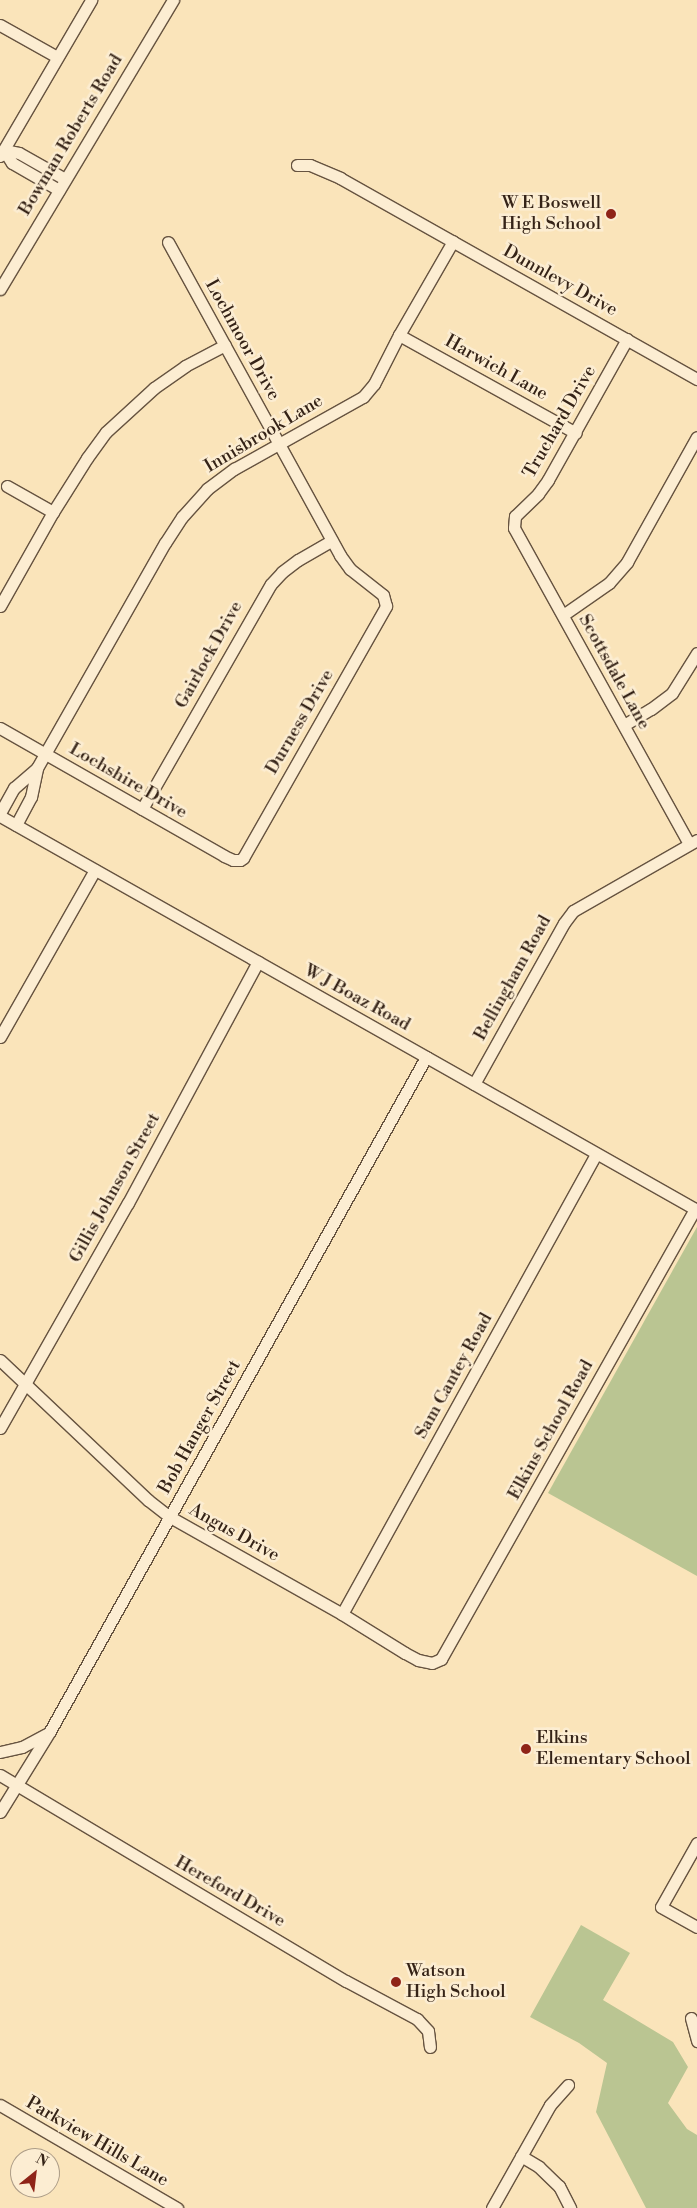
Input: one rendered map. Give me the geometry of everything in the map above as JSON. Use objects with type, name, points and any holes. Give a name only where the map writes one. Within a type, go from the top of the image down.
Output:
[{"type":"street","points":[[1,151],[91,0]]},
{"type":"street","name":"Bowman Roberts Road","points":[[0,289],[173,0]]},
{"type":"street","points":[[0,25],[57,57]]},
{"type":"street","points":[[1,151],[19,153],[65,179]]},
{"type":"street","points":[[1,151],[12,163],[59,190]]},
{"type":"street","name":"Dunnlevy Drive","points":[[297,165],[310,165],[322,169],[697,380]]},
{"type":"street","name":"Lochmoor Drive","points":[[168,242],[332,540],[350,569],[378,590],[386,600]]},
{"type":"street","name":"Innisbrook Lane","points":[[16,825],[31,797],[37,768],[165,543],[182,517],[207,489],[234,468],[363,397],[374,384],[400,334],[453,242]]},
{"type":"street","name":"Harwich Lane","points":[[400,334],[576,433]]},
{"type":"street","name":"Truchard Drive","points":[[515,516],[538,494],[576,433],[627,339]]},
{"type":"street","points":[[0,606],[54,512],[87,458],[106,432],[154,388],[186,366],[225,345]]},
{"type":"street","points":[[563,615],[609,583],[627,562],[697,437]]},
{"type":"street","points":[[7,486],[54,512]]},
{"type":"street","name":"Scottsdale Lane","points":[[515,516],[514,528],[624,725],[693,842]]},
{"type":"street","name":"Gairlock Drive","points":[[142,809],[271,584],[282,572],[298,560],[332,540]]},
{"type":"street","name":"Durness Drive","points":[[240,860],[243,858],[382,614],[386,600]]},
{"type":"street","points":[[624,725],[651,709],[672,693],[697,653]]},
{"type":"street","name":"Lochshire Drive","points":[[0,728],[224,856],[233,860],[240,860]]},
{"type":"street","name":"Innisbrook Lane","points":[[0,814],[14,788],[37,768]]},
{"type":"street","name":"W J Boaz Road","points":[[0,814],[95,870],[696,1209]]},
{"type":"street","name":"Bellingham Road","points":[[474,1084],[564,923],[573,911],[693,842]]},
{"type":"street","points":[[0,1037],[95,870]]},
{"type":"street","name":"Gillis Johnson Street","points":[[0,1428],[128,1203],[258,962]]},
{"type":"street","name":"Bob Hanger Street","points":[[0,1812],[50,1732],[426,1057]]},
{"type":"street","name":"Sam Cantey Road","points":[[342,1614],[596,1154]]},
{"type":"street","name":"Elkins School Road","points":[[432,1662],[441,1659],[696,1209]]},
{"type":"street","name":"Angus Drive","points":[[0,1360],[148,1500],[170,1517],[342,1614],[418,1660],[432,1662]]},
{"type":"street","points":[[0,1752],[22,1748],[50,1732]]},
{"type":"street","name":"Hereford Drive","points":[[0,1775],[16,1787],[346,1981],[417,2019],[428,2031],[430,2047]]},
{"type":"street","points":[[697,1844],[661,1907],[697,1927]]},
{"type":"street","points":[[691,2018],[697,2041]]},
{"type":"street","points":[[492,2208],[550,2104],[568,2084]]},
{"type":"street","name":"Parkview Hills Lane","points":[[0,2105],[177,2208]]},
{"type":"street","points":[[521,2156],[539,2167],[559,2186],[570,2208]]},
{"type":"green space","points":[[697,1227],[697,1576],[548,1493]]},
{"type":"green space","points":[[581,1925],[630,1953],[603,2000],[673,2042],[688,2067],[668,2103],[687,2129],[697,2135],[697,2208],[646,2208],[596,2112],[607,2063],[579,2043],[530,2017]]},
{"type":"place","name":"W E Boswell High School","points":[[611,214]]},
{"type":"place","name":"Elkins Elementary School","points":[[526,1749]]},
{"type":"place","name":"Watson High School","points":[[396,1982]]}]
